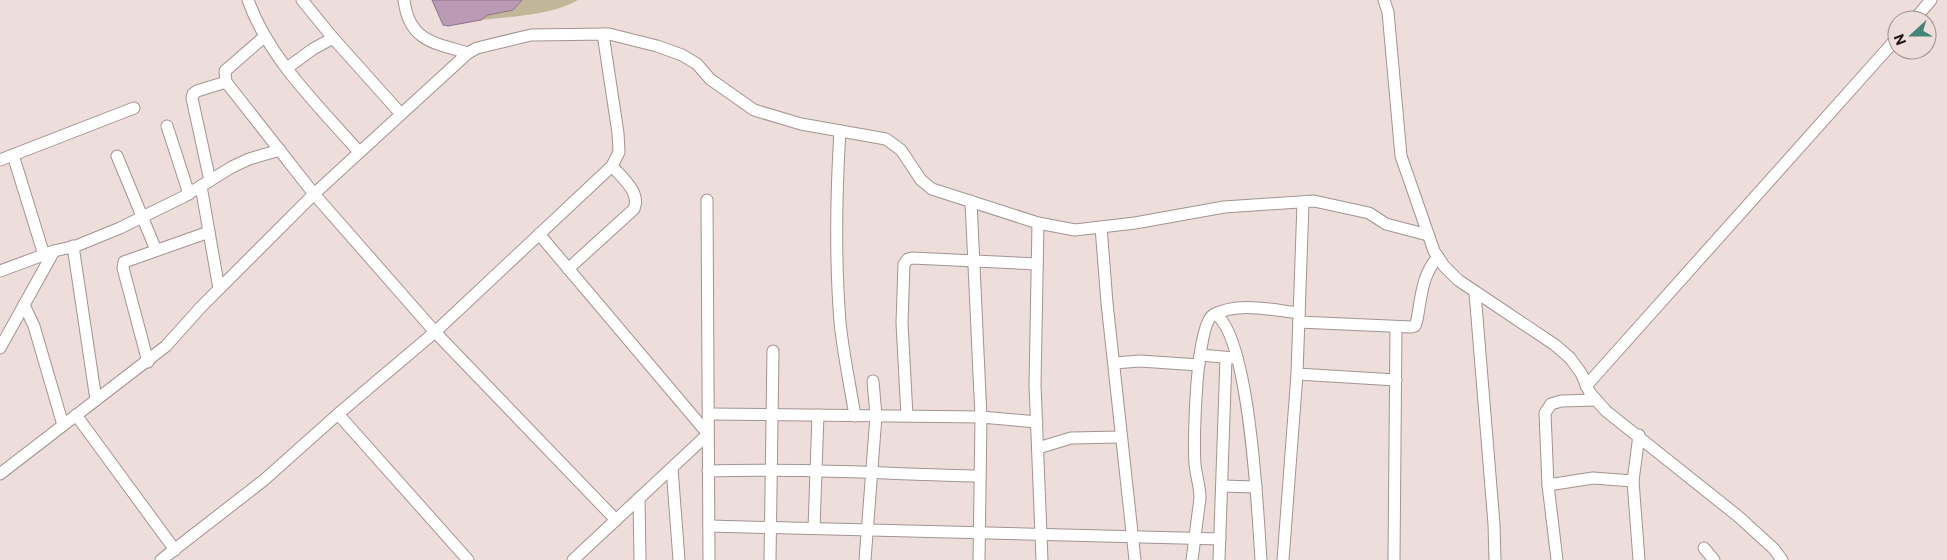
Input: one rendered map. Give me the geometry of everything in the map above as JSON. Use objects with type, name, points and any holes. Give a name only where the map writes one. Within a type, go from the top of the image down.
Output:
[{"type":"street","points":[[248,0],[264,38],[287,68],[359,152]]},
{"type":"street","points":[[302,0],[333,38],[401,114]]},
{"type":"street","points":[[404,0],[405,14],[417,33],[428,41],[468,53]]},
{"type":"street","points":[[1384,0],[1388,12],[1401,156],[1428,235],[1438,257],[1458,280],[1555,345],[1570,358],[1581,373],[1590,393],[1606,411],[1639,435],[1739,517],[1774,549],[1782,560]]},
{"type":"street","points":[[1922,10],[1931,0]]},
{"type":"street","points":[[162,560],[264,480],[435,332],[612,166],[619,152],[618,133],[603,34]]},
{"type":"street","points":[[0,474],[148,362],[166,346],[219,289],[314,194],[468,53],[477,48],[531,35],[603,34],[657,46],[682,54],[696,64],[710,80],[754,110],[801,124],[886,139],[901,150],[922,180],[932,188],[1038,223],[1075,230],[1135,223],[1224,207],[1314,201],[1360,210],[1369,213],[1386,224],[1428,235]]},
{"type":"street","points":[[264,38],[226,71],[226,82],[314,194],[435,332],[616,520]]},
{"type":"street","points":[[287,68],[313,49],[333,38]]},
{"type":"street","points":[[1586,386],[1887,49]]},
{"type":"street","points":[[219,289],[209,232],[206,183],[192,98],[193,94],[197,91],[226,82]]},
{"type":"street","points":[[0,160],[134,108]]},
{"type":"street","points":[[167,126],[189,194]]},
{"type":"street","points":[[840,131],[836,214],[840,323],[855,416]]},
{"type":"street","points":[[0,271],[120,228],[189,194],[232,167],[249,159],[280,150]]},
{"type":"street","points":[[0,348],[24,305],[49,253],[13,155]]},
{"type":"street","points":[[117,156],[144,217],[156,250]]},
{"type":"street","points":[[568,269],[634,209],[636,198],[634,192],[612,166]]},
{"type":"street","points":[[707,200],[709,560]]},
{"type":"street","points":[[970,202],[981,417],[979,560]]},
{"type":"street","points":[[1283,560],[1297,374],[1303,202]]},
{"type":"street","points":[[1038,223],[1035,385],[1042,560]]},
{"type":"street","points":[[1101,227],[1135,560]]},
{"type":"street","points":[[148,362],[123,268],[124,262],[209,232]]},
{"type":"street","points":[[539,234],[708,434]]},
{"type":"street","points":[[73,246],[96,400]]},
{"type":"street","points":[[1192,560],[1200,498],[1195,465],[1195,402],[1199,360],[1207,321],[1211,316],[1231,308],[1250,308],[1299,317],[1396,327],[1415,326],[1424,280],[1432,263],[1438,257]]},
{"type":"street","points":[[907,416],[902,323],[904,264],[908,259],[1037,264]]},
{"type":"street","points":[[1475,293],[1494,524],[1495,560]]},
{"type":"street","points":[[24,305],[34,326],[63,425]]},
{"type":"street","points":[[1216,314],[1222,318],[1226,325],[1232,358],[1249,424],[1261,560]]},
{"type":"street","points":[[1394,560],[1396,327]]},
{"type":"street","points":[[770,560],[771,415],[774,351]]},
{"type":"street","points":[[1114,363],[1232,358]]},
{"type":"street","points":[[1219,560],[1222,486],[1232,358]]},
{"type":"street","points":[[1297,374],[1396,380]]},
{"type":"street","points":[[865,560],[876,416],[873,381]]},
{"type":"street","points":[[1557,560],[1548,485],[1545,412],[1551,404],[1561,400],[1596,400]]},
{"type":"street","points":[[338,414],[468,560]]},
{"type":"street","points":[[709,414],[981,417],[1037,422]]},
{"type":"street","points":[[76,415],[175,550]]},
{"type":"street","points":[[814,528],[818,415]]},
{"type":"street","points":[[573,560],[708,434]]},
{"type":"street","points":[[1639,435],[1633,481],[1639,560]]},
{"type":"street","points":[[1038,448],[1071,438],[1121,437]]},
{"type":"street","points":[[672,468],[680,560]]},
{"type":"street","points":[[708,471],[771,469],[872,474],[980,476]]},
{"type":"street","points":[[1548,485],[1593,478],[1633,481]]},
{"type":"street","points":[[1222,486],[1256,487]]},
{"type":"street","points":[[639,498],[640,560]]},
{"type":"street","points":[[709,526],[867,529],[1041,536],[1220,539]]},
{"type":"street","points":[[1704,548],[1714,560]]},
{"type":"shaded area","points":[[432,0],[522,0],[513,10],[488,15],[481,20],[448,26],[443,25]]},
{"type":"shaded area","points":[[522,0],[578,0],[543,12],[481,20],[488,15],[513,10]]}]
